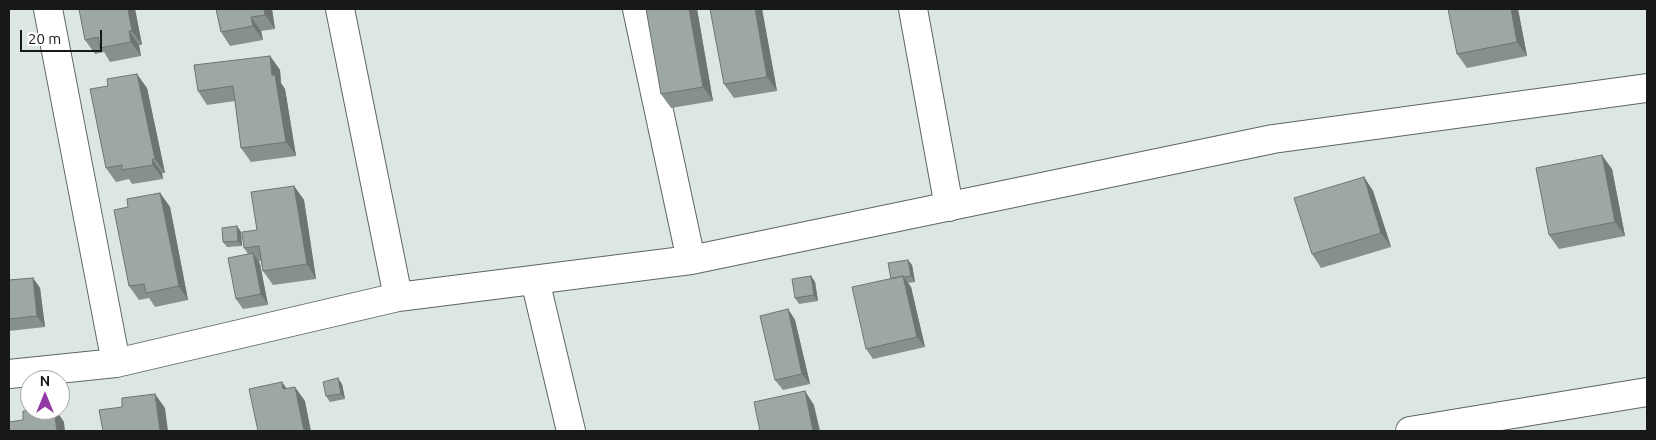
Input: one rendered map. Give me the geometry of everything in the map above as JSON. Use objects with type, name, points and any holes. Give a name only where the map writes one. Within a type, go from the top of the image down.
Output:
[{"type":"street","points":[[48,9],[116,363]]},
{"type":"street","points":[[340,9],[398,297]]},
{"type":"street","points":[[637,9],[691,260]]},
{"type":"street","points":[[913,9],[949,206]]},
{"type":"street","points":[[9,374],[116,363],[398,297],[691,260],[1273,140],[1647,88]]},
{"type":"street","points":[[535,280],[571,431]]},
{"type":"street","points":[[1410,431],[1647,392]]},
{"type":"building","points":[[79,9],[128,9],[132,31],[129,31],[131,42],[100,48],[98,37],[85,40]]},
{"type":"building","points":[[216,9],[264,9],[265,15],[251,17],[253,26],[221,32]]},
{"type":"building","points":[[646,9],[689,9],[703,87],[661,94]]},
{"type":"building","points":[[710,9],[755,9],[767,77],[724,84]]},
{"type":"building","points":[[1448,9],[1511,9],[1517,42],[1457,54]]},
{"type":"building","points":[[270,56],[272,75],[275,75],[286,142],[241,148],[233,86],[198,91],[194,65]]},
{"type":"building","points":[[137,74],[155,159],[152,159],[153,165],[122,170],[122,165],[106,168],[90,89],[108,86],[107,79]]},
{"type":"building","points":[[1602,155],[1615,222],[1549,235],[1536,168]]},
{"type":"building","points":[[1364,177],[1381,233],[1312,254],[1294,198]]},
{"type":"building","points":[[294,186],[307,264],[263,271],[259,246],[244,248],[242,232],[257,230],[251,192]]},
{"type":"building","points":[[160,193],[179,286],[146,293],[144,284],[129,286],[114,210],[128,207],[127,199]]},
{"type":"building","points":[[237,226],[238,241],[223,242],[222,228]]},
{"type":"building","points":[[253,253],[261,294],[236,299],[228,258]]},
{"type":"building","points":[[908,260],[911,276],[891,279],[888,263]]},
{"type":"building","points":[[811,276],[814,295],[795,298],[792,279]]},
{"type":"building","points":[[903,276],[917,337],[866,349],[852,287]]},
{"type":"building","points":[[33,278],[37,316],[9,319],[9,280]]},
{"type":"building","points":[[788,309],[802,374],[775,380],[760,316]]},
{"type":"building","points":[[338,378],[341,394],[326,396],[323,382]]},
{"type":"building","points":[[282,382],[283,389],[295,387],[304,431],[258,431],[249,389]]},
{"type":"building","points":[[805,391],[813,431],[760,431],[754,402]]},
{"type":"building","points":[[155,394],[160,431],[103,431],[99,410],[122,407],[122,398]]},
{"type":"building","points":[[55,420],[57,431],[9,431],[9,422]]}]
